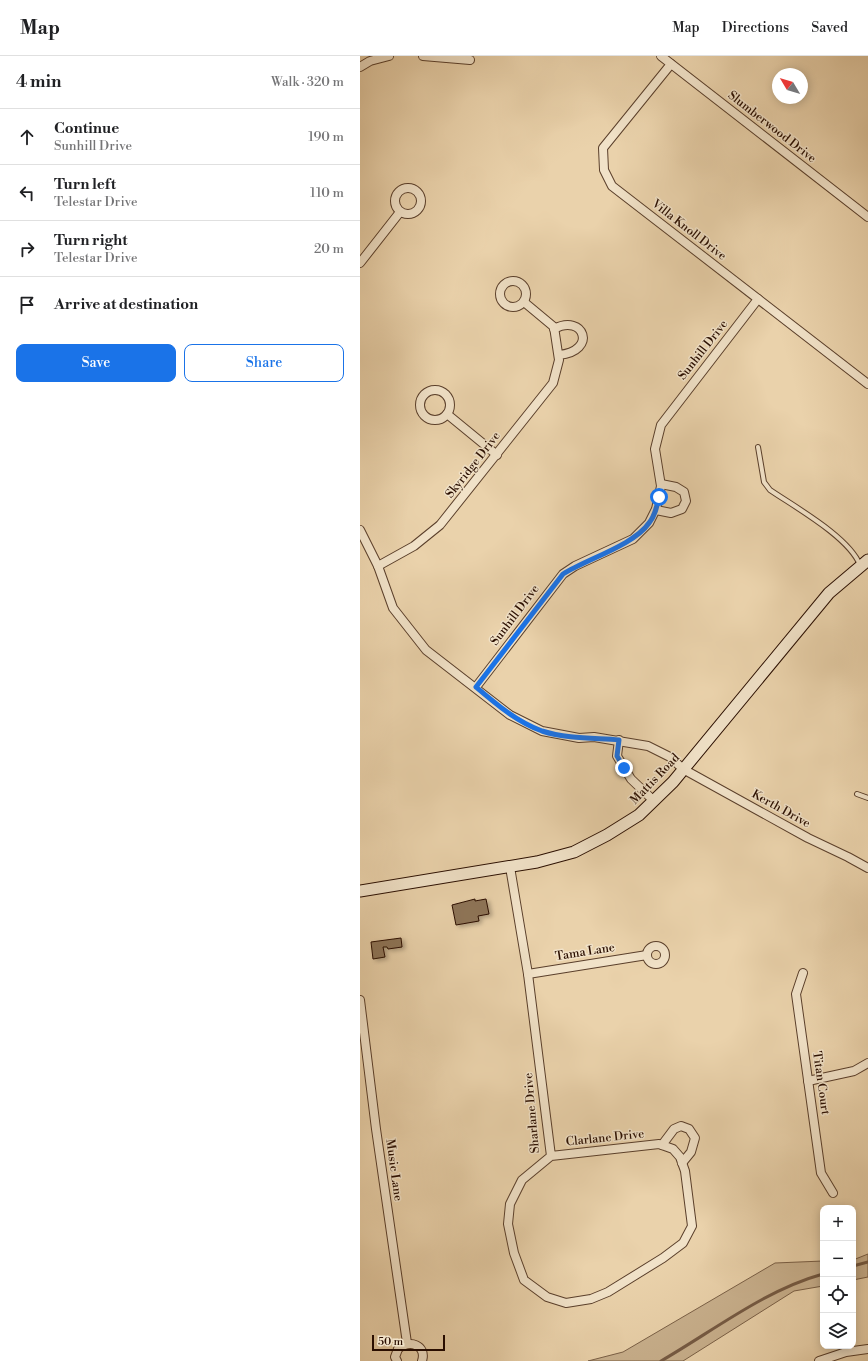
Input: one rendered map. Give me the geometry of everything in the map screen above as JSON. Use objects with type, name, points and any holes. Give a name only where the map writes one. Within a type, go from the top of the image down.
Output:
[{"type":"main road","name":"Mattis Road","points":[[360,891],[510,867],[556,857],[593,843],[639,815],[683,770],[829,593],[865,565]]},
{"type":"street","points":[[360,67],[370,61],[389,56]]},
{"type":"street","points":[[423,56],[470,60]]},
{"type":"street","name":"Slumberwood Drive","points":[[661,56],[868,216]]},
{"type":"street","name":"Villa Knoll Drive","points":[[671,64],[603,148],[604,170],[612,186],[868,384]]},
{"type":"street","points":[[360,263],[400,212]]},
{"type":"street","name":"Sunhill Drive","points":[[476,687],[563,574],[575,566],[633,539],[649,523],[656,510],[661,484],[655,450],[661,425],[758,299]]},
{"type":"street","points":[[524,302],[554,327],[554,330],[567,325],[574,325],[583,333],[584,339],[580,347],[570,354],[559,355]]},
{"type":"street","name":"Skyridge Drive","points":[[378,566],[414,546],[440,525],[553,383],[559,355],[554,330]]},
{"type":"street","points":[[447,414],[497,454]]},
{"type":"street","points":[[656,510],[671,513],[682,509],[686,501],[684,492],[676,487],[661,484]]},
{"type":"street","name":"Kerth Drive","points":[[360,530],[378,566],[393,608],[426,650],[476,687],[510,715],[542,731],[579,738],[619,740],[648,746],[670,757],[683,770],[808,838],[868,868]]},
{"type":"street","points":[[619,740],[617,756],[631,779],[654,801]]},
{"type":"street","name":"Sharlane Drive","points":[[510,867],[528,974],[550,1156],[522,1180],[510,1204],[508,1224],[514,1253],[524,1280],[547,1297],[566,1303],[591,1299],[608,1292],[663,1258],[683,1243]]},
{"type":"street","name":"Tama Lane","points":[[528,974],[647,955]]},
{"type":"street","name":"Titan Court","points":[[803,974],[796,994],[820,1172],[833,1193]]},
{"type":"street","name":"Music Lane","points":[[360,1000],[376,1128],[408,1343]]},
{"type":"street","points":[[808,1081],[854,1071],[868,1063]]},
{"type":"street","name":"Clarlane Drive","points":[[662,1145],[674,1129],[681,1126],[689,1129],[695,1138],[691,1152],[682,1163]]},
{"type":"street","name":"Clarlane Drive","points":[[550,1156],[659,1144],[673,1149],[680,1157],[685,1171],[692,1226],[683,1243]]},
{"type":"street","points":[[397,1361],[395,1357],[398,1349],[408,1343],[414,1344],[420,1348],[423,1357],[422,1361]]},
{"type":"street","points":[[819,1361],[846,1352],[868,1349]]},
{"type":"lane","points":[[758,447],[764,482],[770,490],[838,538],[865,565]]},
{"type":"lane","points":[[857,794],[868,798]]},
{"type":"shaded area","points":[[868,1254],[868,1277],[856,1279],[856,1259]]},
{"type":"shaded area","points":[[820,1261],[820,1287],[794,1291],[683,1361],[588,1361],[623,1352],[775,1263]]},
{"type":"building","points":[[475,899],[475,901],[486,899],[489,914],[478,916],[479,921],[456,925],[452,905]]},
{"type":"building","points":[[401,938],[402,947],[388,949],[387,947],[383,947],[385,957],[373,959],[371,942]]},
{"type":"waterway","points":[[856,1265],[868,1262]]},
{"type":"waterway","points":[[661,1361],[760,1301],[781,1290],[820,1275]]},
{"type":"route","points":[[624,768],[617,756],[619,740],[579,738],[542,731],[510,715],[476,687],[546,594],[563,574],[575,566],[633,539],[649,523],[656,509],[659,497]]}]
